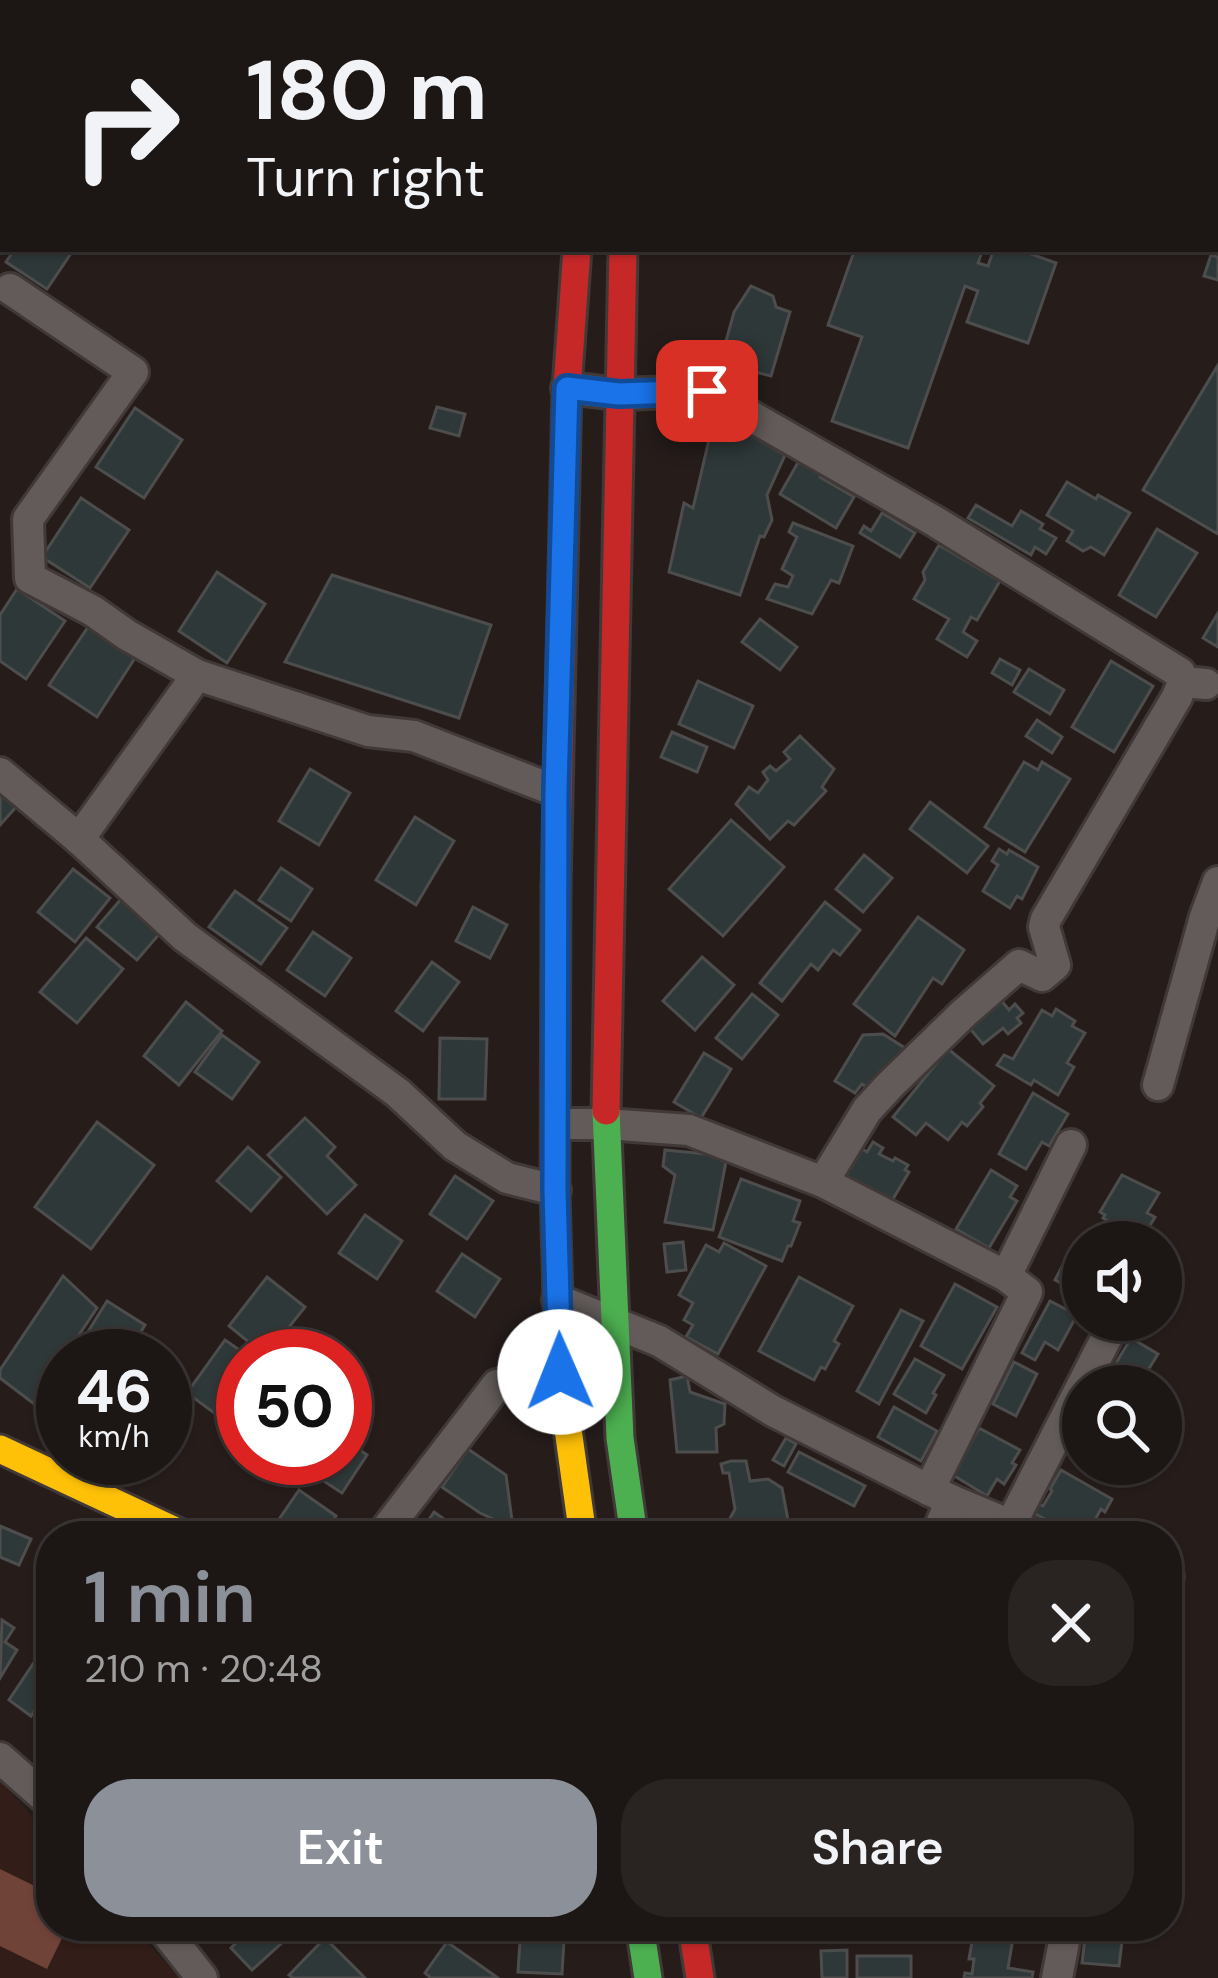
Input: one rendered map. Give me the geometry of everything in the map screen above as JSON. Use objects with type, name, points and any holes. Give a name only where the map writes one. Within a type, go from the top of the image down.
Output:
[{"type":"main road","points":[[577,252],[567,388],[556,790],[555,1190],[560,1372],[581,1521]]},
{"type":"main road","points":[[623,252],[606,1124],[620,1438],[632,1521]]},
{"type":"main road","points":[[0,1449],[154,1521]]},
{"type":"main road","points":[[642,1941],[648,1978]]},
{"type":"main road","points":[[694,1941],[700,1978]]},
{"type":"street","points":[[10,289],[133,372],[28,519],[30,578],[196,675],[368,731],[414,736],[556,790]]},
{"type":"street","points":[[567,388],[619,394],[707,391],[936,522],[1194,683],[1177,698],[1046,919],[1054,965],[1042,976],[1019,965],[964,1013],[867,1110],[823,1182]]},
{"type":"street","points":[[80,839],[196,675]]},
{"type":"street","points":[[0,773],[80,839],[184,937],[398,1093],[454,1146],[507,1178],[555,1190]]},
{"type":"street","points":[[1158,1085],[1218,882]]},
{"type":"street","points":[[557,1124],[689,1130],[823,1182],[1006,1276],[1027,1292],[940,1495],[937,1521]]},
{"type":"street","points":[[1006,1276],[1071,1145]]},
{"type":"street","points":[[559,1300],[659,1341],[773,1411],[1002,1521]]},
{"type":"street","points":[[1028,1521],[1106,1341]]},
{"type":"street","points":[[393,1521],[497,1385],[560,1372]]},
{"type":"street","points":[[0,1758],[36,1790]]},
{"type":"street","points":[[173,1941],[202,1978]]},
{"type":"street","points":[[1057,1978],[1064,1941]]},
{"type":"shaded area","points":[[0,1781],[36,1821],[36,1941],[146,1941],[179,1978],[0,1978]]},
{"type":"shaded area","points":[[0,1869],[36,1887],[36,1941],[61,1941],[47,1969],[0,1946]]},
{"type":"building","points":[[13,252],[72,252],[47,289],[6,262]]},
{"type":"building","points":[[854,252],[982,252],[978,263],[988,266],[993,252],[1025,252],[1056,263],[1028,343],[967,322],[978,291],[965,286],[908,448],[832,421],[862,337],[828,325]]},
{"type":"building","points":[[1211,255],[1218,257],[1218,280],[1204,276]]},
{"type":"building","points":[[751,286],[773,296],[776,307],[790,312],[771,376],[720,363],[734,312]]},
{"type":"building","points":[[1218,365],[1218,534],[1143,490]]},
{"type":"building","points":[[437,407],[465,414],[459,436],[430,428]]},
{"type":"building","points":[[135,408],[182,440],[144,498],[96,467]]},
{"type":"building","points":[[715,414],[785,455],[767,495],[772,520],[764,537],[760,536],[740,595],[669,572],[684,503],[693,508]]},
{"type":"building","points":[[800,459],[854,497],[836,528],[780,494]]},
{"type":"building","points":[[1067,482],[1130,513],[1104,555],[1091,547],[1083,551],[1067,541],[1073,531],[1047,515]]},
{"type":"building","points":[[81,498],[129,530],[90,588],[42,557]]},
{"type":"building","points":[[976,505],[1012,526],[1021,511],[1056,538],[1046,554],[1035,547],[1031,555],[968,518]]},
{"type":"building","points":[[882,513],[915,533],[900,557],[860,533],[864,526],[871,531]]},
{"type":"building","points":[[793,523],[853,546],[839,583],[831,580],[812,614],[767,599],[775,584],[788,587],[793,576],[782,569],[797,537],[789,532]]},
{"type":"building","points":[[1157,529],[1197,553],[1156,617],[1119,595]]},
{"type":"building","points":[[939,545],[1000,581],[977,620],[971,617],[963,632],[977,641],[967,657],[937,639],[949,619],[914,599]]},
{"type":"building","points":[[217,572],[265,604],[227,663],[179,631]]},
{"type":"building","points":[[332,575],[491,625],[459,718],[285,662]]},
{"type":"building","points":[[17,589],[65,621],[26,679],[0,661],[0,615]]},
{"type":"building","points":[[1218,613],[1218,647],[1203,638]]},
{"type":"building","points":[[760,619],[797,647],[780,670],[742,642]]},
{"type":"building","points":[[88,627],[135,658],[97,717],[49,685]]},
{"type":"building","points":[[1000,659],[1020,670],[1012,685],[992,673]]},
{"type":"building","points":[[1111,661],[1153,686],[1114,752],[1072,727]]},
{"type":"building","points":[[1029,669],[1064,690],[1050,714],[1014,692]]},
{"type":"building","points":[[698,681],[753,706],[734,748],[679,724]]},
{"type":"building","points":[[1037,720],[1062,737],[1052,753],[1026,736]]},
{"type":"building","points":[[672,732],[707,747],[697,772],[661,757]]},
{"type":"building","points":[[800,736],[834,769],[822,787],[826,791],[794,825],[788,821],[770,839],[736,804],[749,787],[758,793],[768,780],[763,772],[770,766],[776,771],[790,759],[784,752]]},
{"type":"building","points":[[1024,762],[1038,770],[1042,762],[1070,779],[1025,852],[985,827]]},
{"type":"building","points":[[310,769],[350,793],[319,845],[279,821]]},
{"type":"building","points":[[0,791],[17,806],[0,825]]},
{"type":"building","points":[[930,802],[988,846],[967,873],[910,829]]},
{"type":"building","points":[[415,817],[454,841],[416,905],[376,880]]},
{"type":"building","points":[[731,820],[784,867],[723,936],[669,889]]},
{"type":"building","points":[[999,849],[1038,867],[1022,899],[1017,896],[1010,908],[983,891],[998,865],[992,861]]},
{"type":"building","points":[[864,855],[892,878],[863,912],[836,889]]},
{"type":"building","points":[[281,868],[312,889],[291,921],[259,900]]},
{"type":"building","points":[[73,869],[110,898],[75,942],[38,912]]},
{"type":"building","points":[[235,891],[287,928],[261,964],[209,927]]},
{"type":"building","points":[[121,899],[161,932],[137,960],[97,927]]},
{"type":"building","points":[[825,902],[860,930],[840,955],[833,950],[818,970],[811,964],[782,1001],[760,983]]},
{"type":"building","points":[[473,907],[507,925],[490,958],[456,941]]},
{"type":"building","points":[[918,917],[964,950],[942,984],[933,978],[895,1036],[854,1004]]},
{"type":"building","points":[[313,932],[351,958],[325,996],[287,970]]},
{"type":"building","points":[[86,938],[123,969],[77,1023],[40,992]]},
{"type":"building","points":[[702,957],[734,985],[695,1030],[663,1001]]},
{"type":"building","points":[[432,962],[459,982],[423,1031],[396,1011]]},
{"type":"building","points":[[752,994],[778,1015],[742,1059],[716,1038]]},
{"type":"building","points":[[996,994],[1009,1010],[1015,1004],[1023,1013],[1017,1018],[1021,1023],[1008,1034],[1003,1028],[983,1044],[967,1025]]},
{"type":"building","points":[[186,1002],[222,1031],[179,1085],[144,1056]]},
{"type":"building","points":[[1056,1009],[1085,1033],[1067,1063],[1074,1067],[1058,1095],[997,1065],[1004,1055],[1013,1059],[1042,1010],[1052,1016]]},
{"type":"building","points":[[883,1034],[905,1048],[893,1064],[868,1088],[862,1084],[855,1093],[835,1081],[863,1035]]},
{"type":"building","points":[[222,1035],[259,1062],[232,1099],[195,1072]]},
{"type":"building","points":[[440,1038],[487,1039],[485,1099],[439,1099]]},
{"type":"building","points":[[948,1049],[994,1086],[967,1126],[962,1122],[948,1140],[926,1123],[916,1135],[893,1117]]},
{"type":"building","points":[[704,1053],[731,1069],[701,1118],[674,1102]]},
{"type":"building","points":[[1033,1093],[1068,1114],[1049,1146],[1042,1142],[1026,1169],[999,1154]]},
{"type":"building","points":[[305,1118],[335,1147],[327,1156],[356,1185],[327,1214],[268,1155]]},
{"type":"building","points":[[97,1122],[154,1165],[91,1249],[35,1207]]},
{"type":"building","points":[[873,1142],[883,1148],[879,1154],[908,1165],[905,1170],[909,1172],[890,1204],[845,1178],[862,1149],[867,1152]]},
{"type":"building","points":[[248,1147],[281,1177],[251,1211],[217,1181]]},
{"type":"building","points":[[665,1150],[727,1156],[713,1230],[665,1222],[675,1175],[663,1166]]},
{"type":"building","points":[[991,1170],[1017,1186],[1010,1197],[1017,1201],[989,1248],[956,1229]]},
{"type":"building","points":[[1122,1175],[1159,1193],[1147,1213],[1155,1217],[1153,1221],[1108,1221],[1100,1212]]},
{"type":"building","points":[[455,1176],[493,1201],[467,1239],[430,1214]]},
{"type":"building","points":[[741,1179],[800,1201],[793,1221],[800,1223],[782,1261],[719,1237]]},
{"type":"building","points":[[365,1215],[402,1241],[377,1279],[339,1253]]},
{"type":"building","points":[[683,1242],[686,1270],[667,1272],[664,1244]]},
{"type":"building","points":[[724,1243],[766,1266],[718,1354],[686,1337],[693,1325],[684,1320],[693,1303],[679,1295],[706,1245],[719,1252]]},
{"type":"building","points":[[462,1254],[500,1279],[475,1317],[437,1291]]},
{"type":"building","points":[[63,1276],[97,1308],[83,1329],[36,1329],[33,1403],[0,1378],[0,1370]]},
{"type":"building","points":[[267,1277],[305,1307],[287,1329],[229,1326]]},
{"type":"building","points":[[799,1277],[853,1306],[834,1341],[839,1344],[814,1380],[759,1351]]},
{"type":"building","points":[[955,1284],[997,1307],[962,1369],[921,1346]]},
{"type":"building","points":[[107,1301],[145,1325],[143,1329],[90,1329]]},
{"type":"building","points":[[1050,1301],[1062,1307],[1063,1341],[1058,1350],[1045,1342],[1035,1360],[1022,1353]]},
{"type":"building","points":[[901,1310],[923,1321],[879,1404],[857,1391]]},
{"type":"building","points":[[1129,1341],[1158,1354],[1151,1365],[1115,1365]]},
{"type":"building","points":[[216,1353],[216,1414],[192,1397],[192,1386]]},
{"type":"building","points":[[915,1359],[944,1375],[926,1413],[894,1394]]},
{"type":"building","points":[[1014,1362],[1037,1374],[1016,1416],[993,1404]]},
{"type":"building","points":[[687,1376],[690,1392],[725,1404],[724,1424],[716,1428],[717,1452],[677,1452],[670,1380]]},
{"type":"building","points":[[894,1407],[937,1431],[921,1461],[878,1437]]},
{"type":"building","points":[[979,1428],[1020,1450],[1004,1484],[997,1479],[987,1496],[953,1475]]},
{"type":"building","points":[[786,1438],[796,1444],[784,1466],[773,1460]]},
{"type":"building","points":[[468,1449],[506,1475],[512,1521],[480,1513],[442,1487]]},
{"type":"building","points":[[799,1452],[865,1486],[854,1506],[788,1472]]},
{"type":"building","points":[[746,1461],[750,1481],[768,1479],[782,1488],[788,1521],[729,1521],[735,1509],[729,1473],[723,1473],[721,1464]]},
{"type":"building","points":[[1061,1470],[1062,1485],[1087,1485],[1112,1499],[1094,1521],[1048,1521],[1034,1513]]},
{"type":"building","points":[[299,1490],[336,1516],[333,1521],[278,1521]]},
{"type":"building","points":[[0,1526],[31,1539],[19,1565],[0,1557]]},
{"type":"building","points":[[2,1620],[14,1628],[5,1642],[17,1650],[0,1678]]},
{"type":"building","points":[[36,1660],[36,1708],[31,1716],[9,1700]]},
{"type":"building","points":[[238,1941],[284,1941],[252,1970],[231,1948]]},
{"type":"building","points":[[322,1941],[328,1941],[365,1978],[293,1978],[289,1975]]},
{"type":"building","points":[[520,1941],[564,1941],[562,1974],[518,1972]]},
{"type":"building","points":[[972,1941],[1012,1941],[1008,1968],[1033,1972],[1032,1978],[964,1978],[965,1973],[972,1974],[974,1959],[969,1959]]},
{"type":"building","points":[[1085,1941],[1122,1941],[1119,1966],[1082,1963]]},
{"type":"building","points":[[447,1942],[498,1978],[431,1978],[425,1973]]},
{"type":"building","points":[[847,1950],[847,1978],[822,1978],[821,1951]]},
{"type":"building","points":[[857,1956],[911,1956],[911,1978],[857,1978]]},
{"type":"traffic: fast","points":[[606,1111],[620,1438],[632,1521]]},
{"type":"traffic: fast","points":[[642,1941],[648,1978]]},
{"type":"traffic: slow","points":[[556,888],[560,1372],[581,1521]]},
{"type":"traffic: slow","points":[[0,1449],[154,1521]]},
{"type":"traffic: jam","points":[[556,888],[567,388],[577,252]]},
{"type":"traffic: jam","points":[[606,1111],[623,252]]},
{"type":"traffic: jam","points":[[694,1941],[700,1978]]},
{"type":"route","points":[[560,1372],[555,1190],[556,790],[567,388],[619,394],[707,391]]}]
